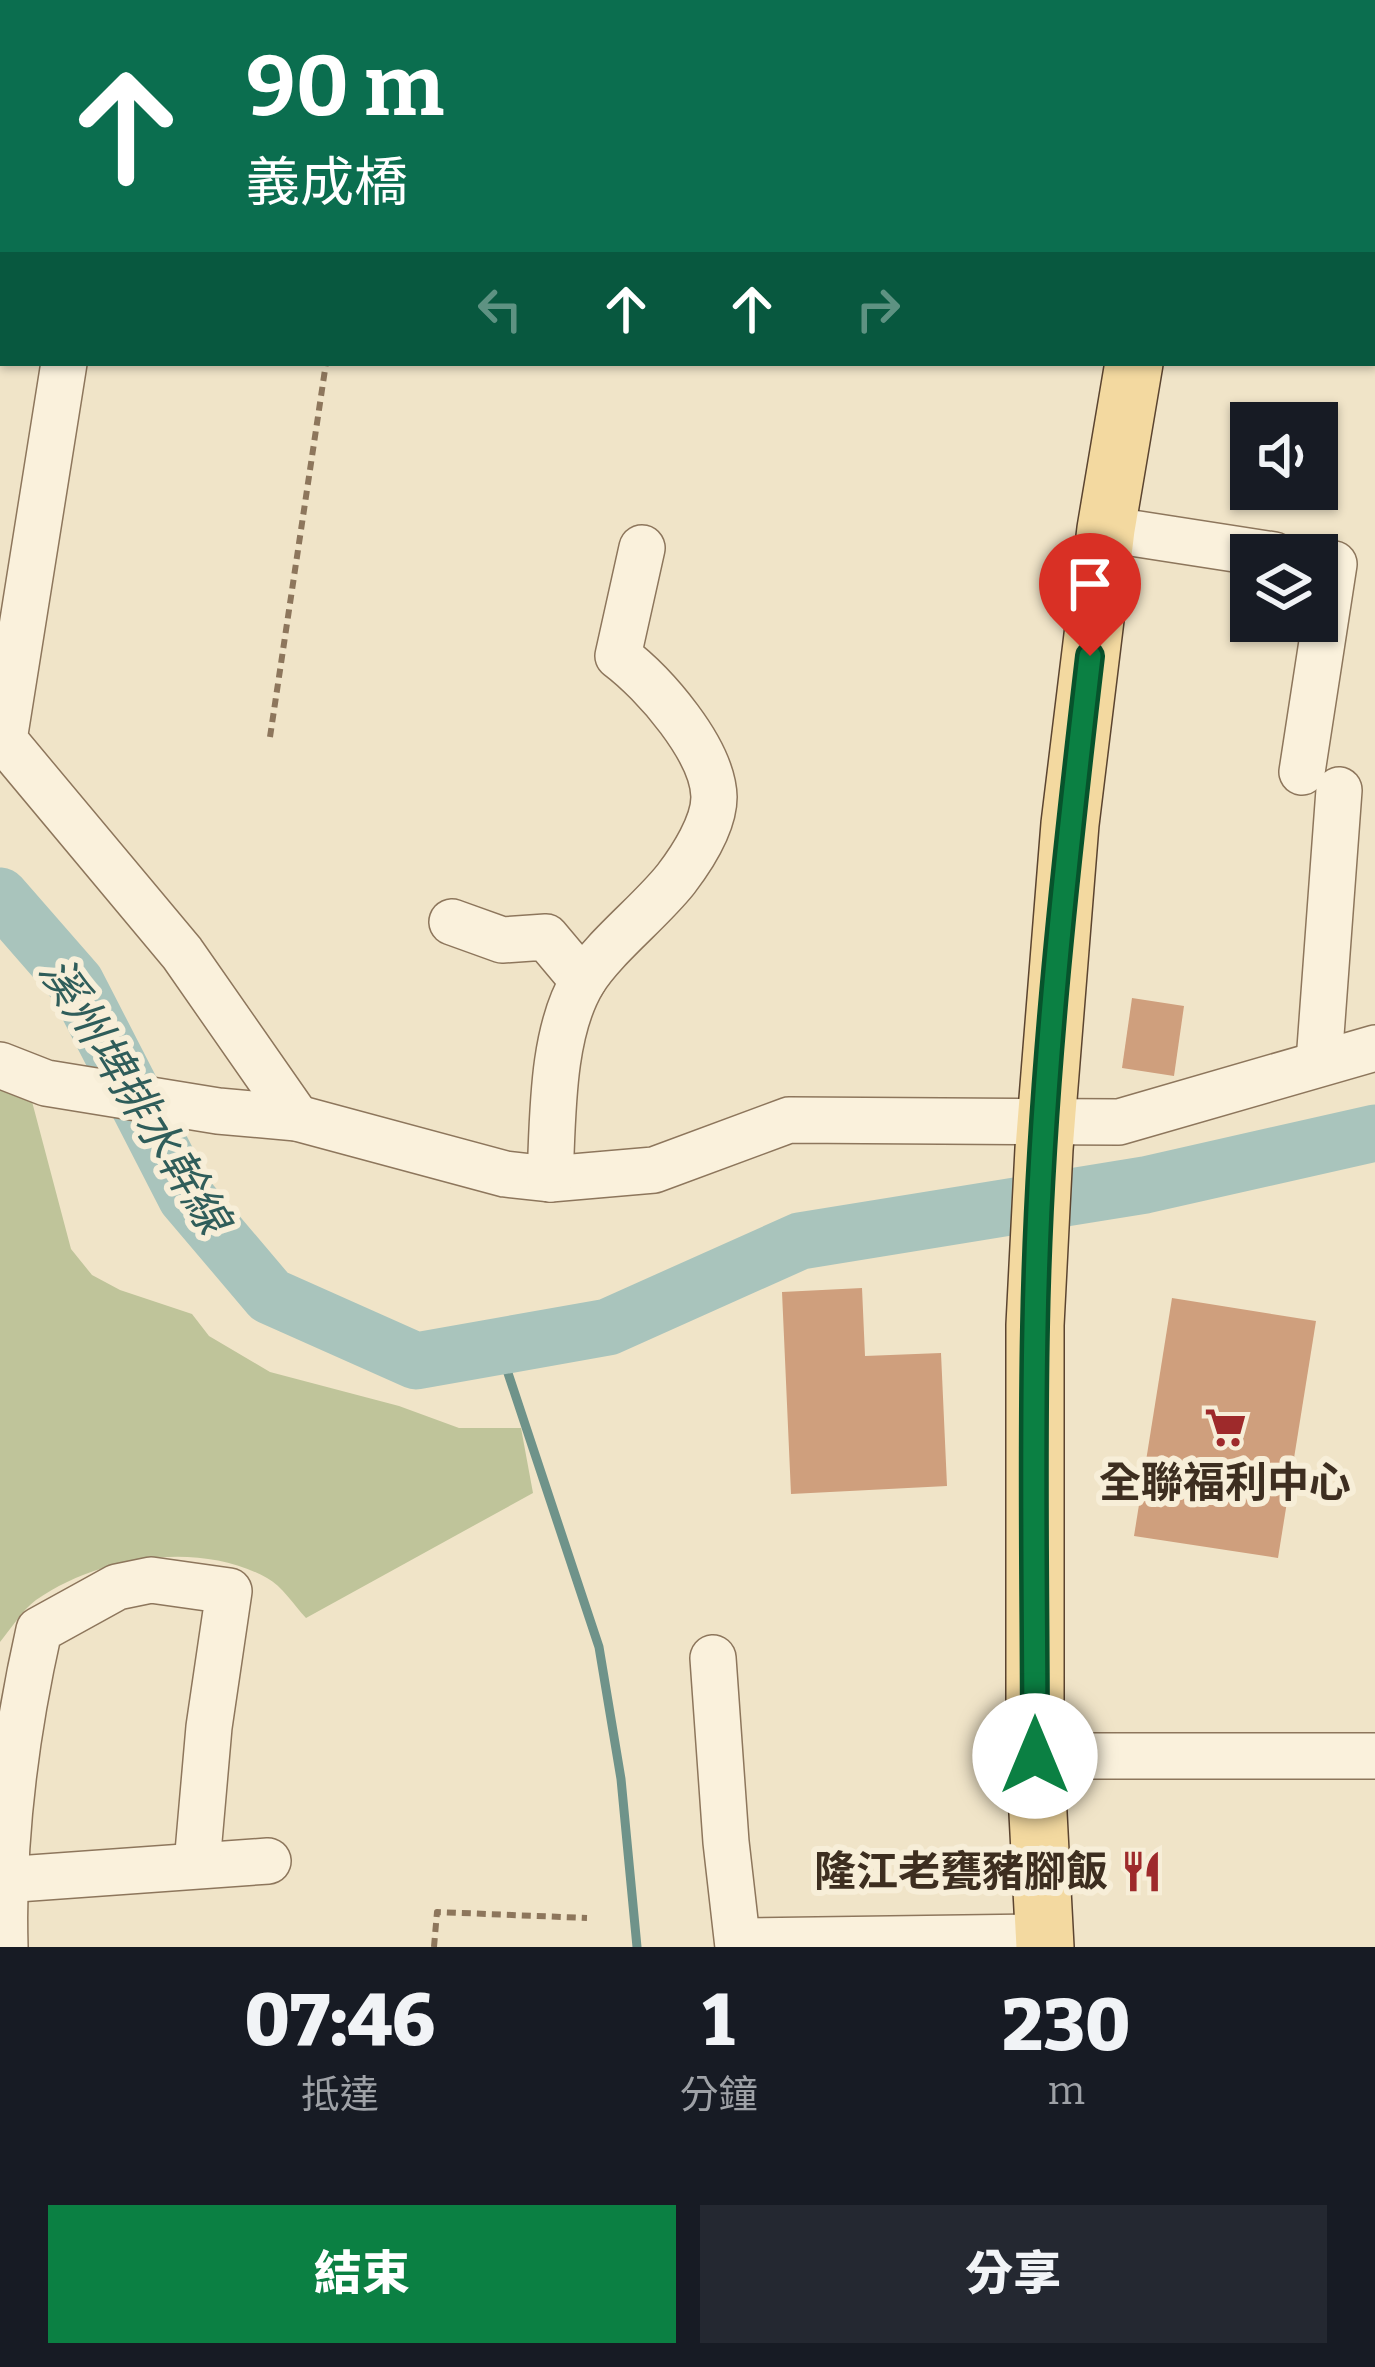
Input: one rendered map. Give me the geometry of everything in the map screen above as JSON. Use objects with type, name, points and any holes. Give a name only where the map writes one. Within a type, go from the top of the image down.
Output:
[{"type":"main road","points":[[1044,1942],[1035,1756],[1035,1325],[1045,1135],[1070,824],[1106,529],[1133,366]]},
{"type":"street","points":[[64,366],[2,738],[182,952],[297,1118]]},
{"type":"street","points":[[1106,529],[1230,548]]},
{"type":"street","points":[[550,1179],[554,1093],[563,1038],[583,981],[678,877],[707,828],[714,796],[699,748],[643,675],[618,656],[642,548]]},
{"type":"street","points":[[1319,1062],[1320,781],[1342,566]]},
{"type":"street","points":[[452,922],[502,940],[546,938],[583,981]]},
{"type":"street","points":[[0,1065],[46,1083],[218,1111],[297,1118],[505,1174],[550,1179],[654,1170],[789,1120],[1045,1135],[1119,1122],[1375,1048]]},
{"type":"street","points":[[5,1947],[3,1880],[28,1680],[39,1630],[117,1587],[152,1580],[229,1592],[196,1864]]},
{"type":"street","points":[[713,1658],[738,1944],[1044,1942]]},
{"type":"street","points":[[1035,1756],[1375,1756]]},
{"type":"street","points":[[3,1880],[268,1862]]},
{"type":"path","points":[[270,737],[326,366]]},
{"type":"path","points":[[434,1947],[437,1912],[587,1918]]},
{"type":"green space","points":[[0,1082],[30,1094],[71,1249],[92,1275],[120,1290],[192,1314],[209,1336],[270,1372],[399,1406],[459,1428],[521,1428],[533,1493],[306,1618],[272,1581],[240,1566],[211,1559],[150,1558],[61,1585],[31,1604],[0,1642]]},
{"type":"building","points":[[1132,998],[1184,1006],[1174,1076],[1122,1068]]},
{"type":"building","points":[[862,1288],[865,1356],[941,1353],[947,1486],[791,1494],[782,1292]]},
{"type":"building","name":"全聯福利中心","points":[[1172,1298],[1316,1321],[1278,1558],[1134,1536]]},
{"type":"waterway","name":"溪州埤排水幹線","points":[[0,896],[76,983],[186,1197],[270,1296],[416,1361],[608,1327],[800,1241],[1145,1185],[1375,1133]]},
{"type":"waterway","points":[[499,1346],[599,1647],[621,1779],[637,1947]]},
{"type":"place","name":"全聯福利中心","points":[[1225,1428]]},
{"type":"place","name":"隆江老甕豬腳飯","points":[[1142,1871]]},
{"type":"route","points":[[1035,1756],[1035,1325],[1066,867],[1090,656]]}]
